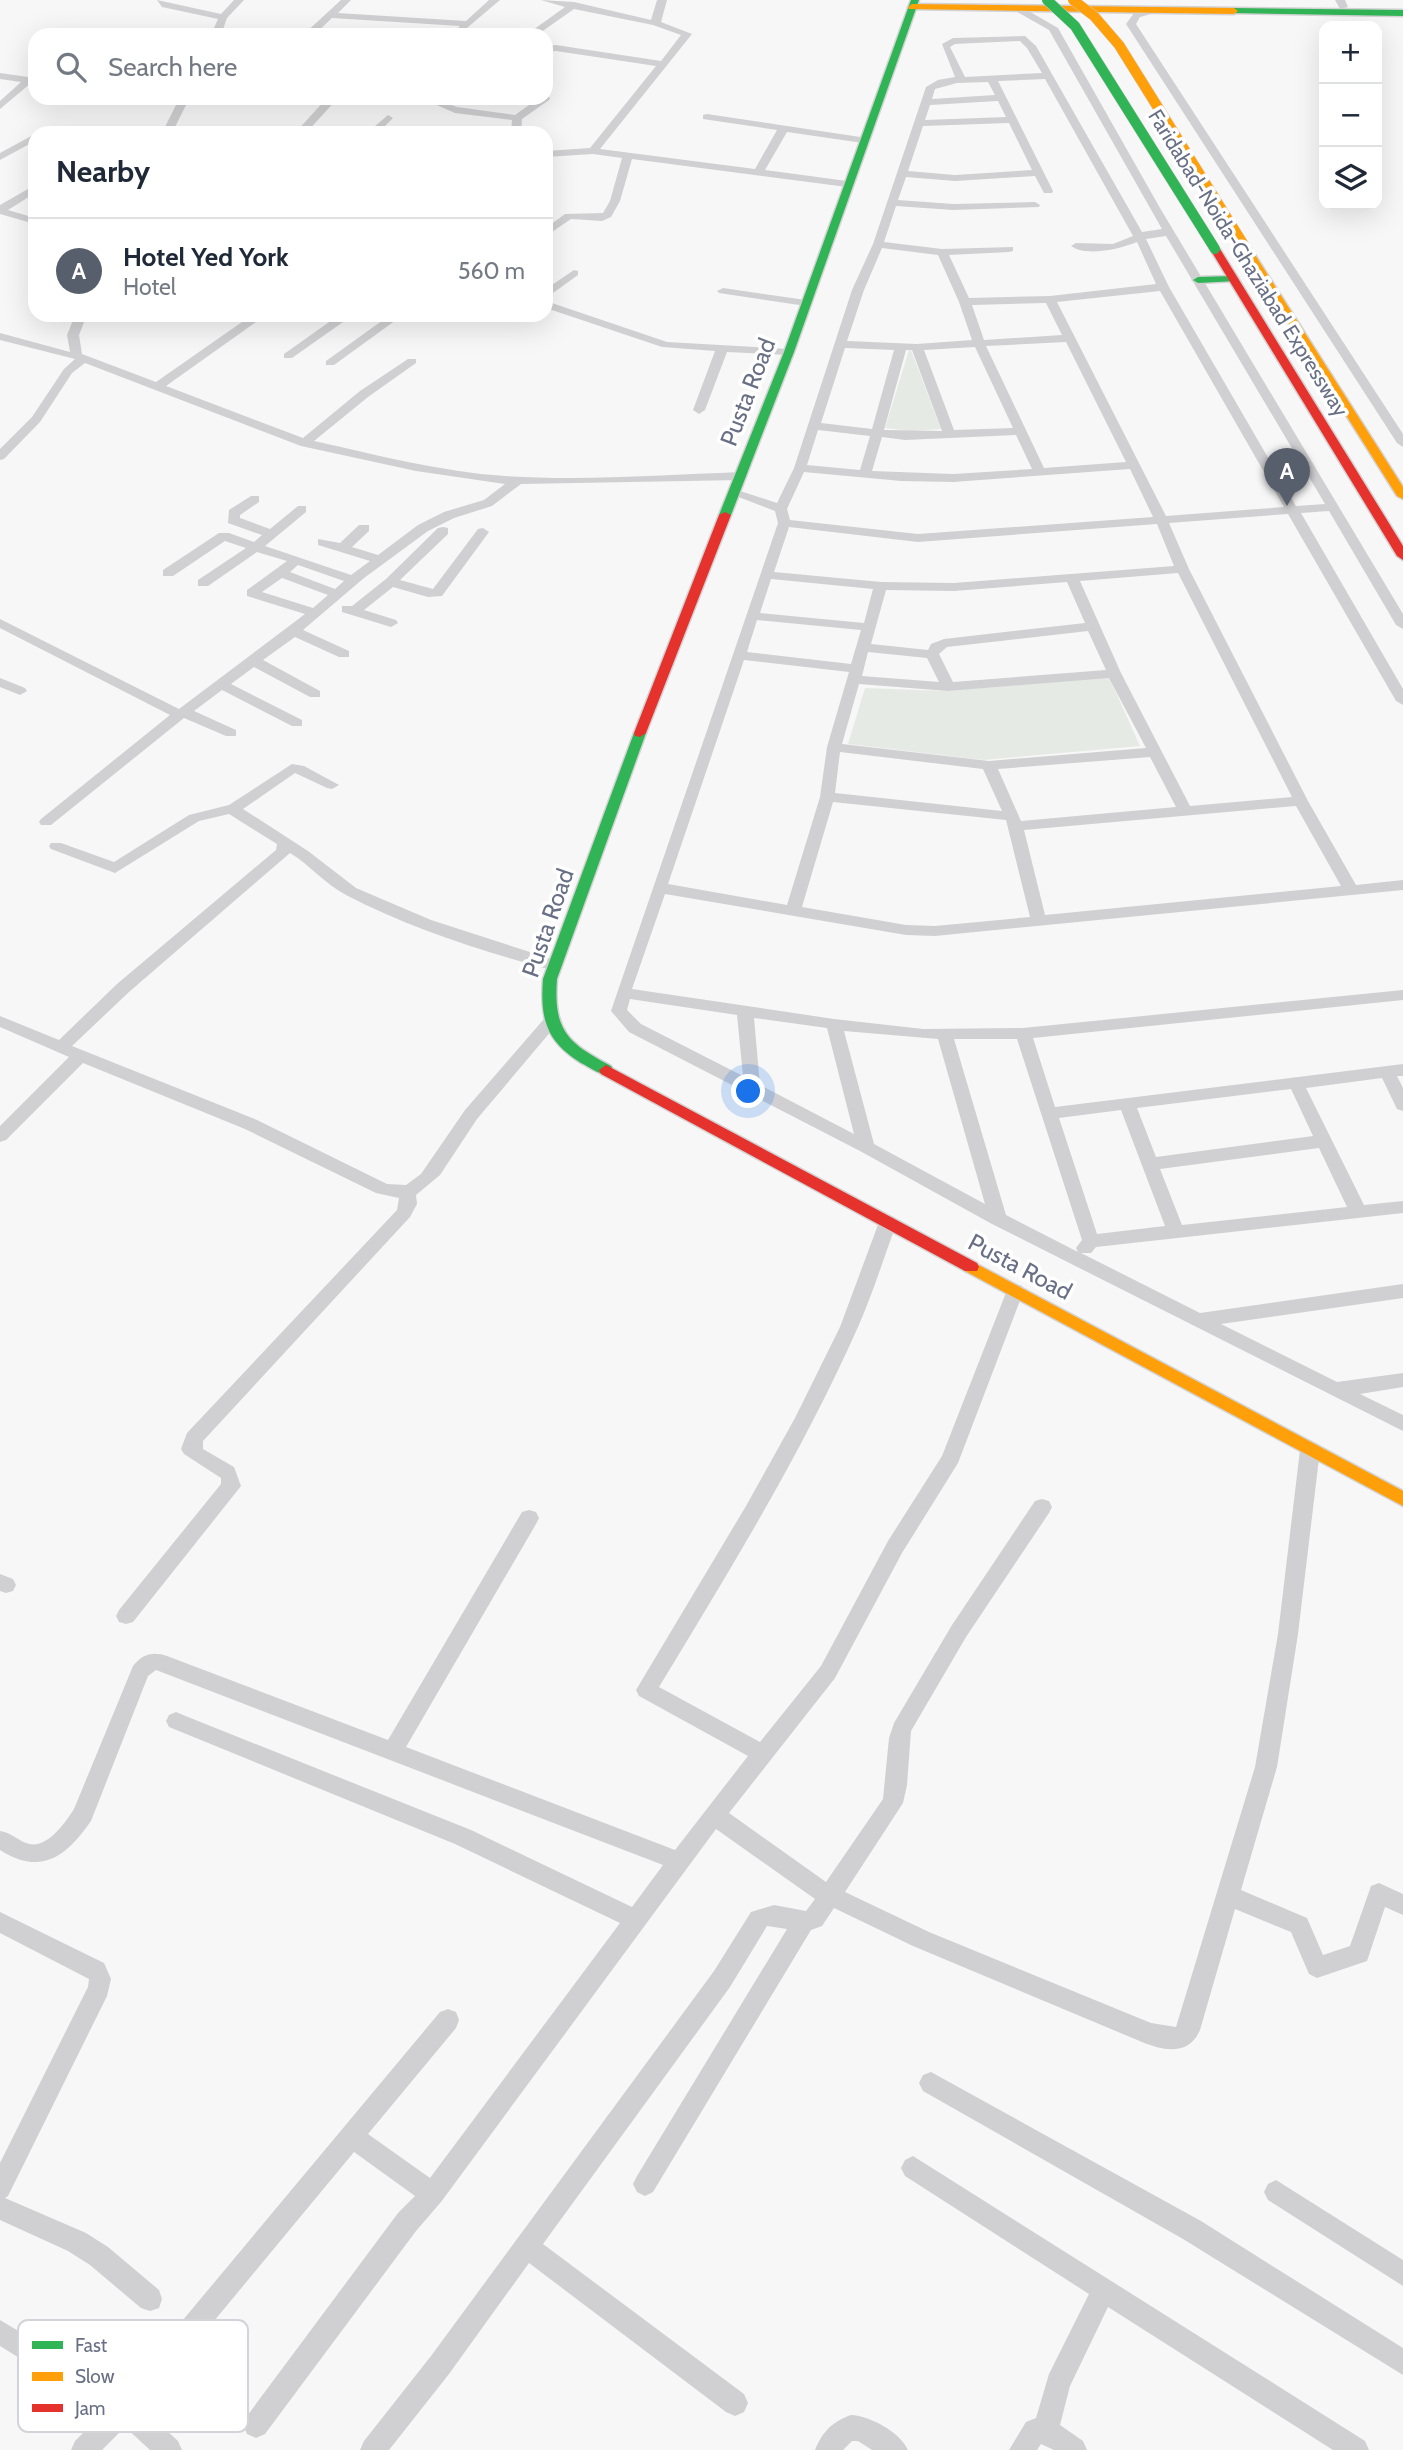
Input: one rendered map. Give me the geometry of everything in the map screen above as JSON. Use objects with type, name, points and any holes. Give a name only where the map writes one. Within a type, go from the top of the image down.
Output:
[{"type":"street","points":[[162,0],[164,5],[223,17]]},
{"type":"street","points":[[219,28],[223,17],[239,0]]},
{"type":"street","points":[[316,28],[346,0]]},
{"type":"street","points":[[464,28],[495,0]]},
{"type":"street","points":[[546,0],[654,22],[667,29],[687,33],[593,150]]},
{"type":"street","points":[[654,22],[657,21],[662,0]]},
{"type":"street","name":"Faridabad-Noida-Ghaziabad Expressway","points":[[1047,0],[1075,26],[1403,556]]},
{"type":"street","name":"Faridabad-Noida-Ghaziabad Expressway","points":[[1073,0],[1094,16],[1119,45],[1403,496]]},
{"type":"street","points":[[914,3],[1341,4],[1403,11]]},
{"type":"street","points":[[914,3],[1017,8],[1403,11]]},
{"type":"street","name":"Pusta Road","points":[[914,3],[789,352],[665,666],[555,966],[546,1006],[553,1031],[570,1051],[1403,1499]]},
{"type":"street","points":[[541,28],[574,5]]},
{"type":"street","points":[[1017,8],[1053,28],[1198,281],[1403,625]]},
{"type":"street","points":[[1155,10],[1137,15],[1131,20],[1131,24],[1182,107],[1268,233],[1403,443]]},
{"type":"street","points":[[332,15],[468,24]]},
{"type":"street","points":[[959,80],[961,77],[945,46],[947,43],[1015,38],[1028,41],[1140,238],[1163,287],[1403,701]]},
{"type":"street","points":[[553,48],[664,64]]},
{"type":"street","points":[[0,76],[28,80]]},
{"type":"street","points":[[1047,76],[959,80],[934,85],[926,102],[893,203],[858,290],[812,426],[783,516],[768,575],[619,1011],[635,1028],[866,1147],[998,1219],[1403,1424]]},
{"type":"street","points":[[992,79],[1048,191]]},
{"type":"street","points":[[0,107],[28,84]]},
{"type":"street","points":[[926,102],[1002,98]]},
{"type":"street","points":[[171,126],[183,105]]},
{"type":"street","points":[[306,126],[327,105]]},
{"type":"street","points":[[442,105],[455,110],[517,118]]},
{"type":"street","points":[[516,126],[517,118],[534,105]]},
{"type":"street","points":[[707,117],[863,140]]},
{"type":"street","points":[[379,126],[388,118]]},
{"type":"street","points":[[920,123],[1012,120]]},
{"type":"street","points":[[758,173],[783,129]]},
{"type":"street","points":[[0,157],[28,141]]},
{"type":"street","points":[[553,153],[593,150],[848,184]]},
{"type":"street","points":[[553,228],[569,216],[602,218],[607,215],[615,201],[628,156]]},
{"type":"street","points":[[903,174],[955,178],[1039,173]]},
{"type":"street","points":[[0,211],[28,193]]},
{"type":"street","points":[[893,203],[953,207],[1035,205]]},
{"type":"street","points":[[0,211],[28,219]]},
{"type":"street","points":[[0,223],[15,215]]},
{"type":"street","points":[[1076,246],[1114,247],[1148,234],[1170,232]]},
{"type":"street","points":[[878,244],[942,252],[1009,249]]},
{"type":"street","points":[[942,252],[965,302],[979,343],[1040,473]]},
{"type":"street","points":[[1268,283],[1290,271]]},
{"type":"street","points":[[553,290],[574,273]]},
{"type":"street","points":[[1198,281],[1233,279]]},
{"type":"street","points":[[965,302],[1050,299],[1163,287]]},
{"type":"street","points":[[723,291],[806,303]]},
{"type":"street","points":[[1050,299],[1162,521],[1182,569],[1301,801],[1351,890]]},
{"type":"street","points":[[553,307],[648,341],[685,348],[789,352]]},
{"type":"street","points":[[78,322],[73,335],[80,357]]},
{"type":"street","points":[[155,388],[250,322]]},
{"type":"street","points":[[288,356],[337,322]]},
{"type":"street","points":[[330,363],[387,322]]},
{"type":"street","points":[[0,336],[60,354],[80,357],[304,443],[453,474],[517,481],[741,476]]},
{"type":"street","points":[[841,344],[901,347],[1072,338]]},
{"type":"street","points":[[916,346],[950,435]]},
{"type":"street","points":[[864,474],[901,347]]},
{"type":"street","points":[[699,410],[722,349]]},
{"type":"street","points":[[0,456],[36,419],[80,357]]},
{"type":"street","points":[[304,443],[364,394],[412,361]]},
{"type":"street","points":[[812,426],[876,435],[1021,431]]},
{"type":"street","points":[[800,468],[929,478],[1133,465]]},
{"type":"street","points":[[46,822],[429,524],[488,503],[517,481]]},
{"type":"street","points":[[734,493],[783,516],[918,538],[1334,507]]},
{"type":"street","points":[[255,499],[234,513],[233,520],[271,534]]},
{"type":"street","points":[[203,583],[257,546],[302,509]]},
{"type":"street","points":[[343,548],[364,528]]},
{"type":"street","points":[[354,611],[391,582],[443,531]]},
{"type":"street","points":[[391,582],[437,593],[483,532]]},
{"type":"street","points":[[168,573],[224,536],[354,580]]},
{"type":"street","points":[[323,541],[380,560]]},
{"type":"street","points":[[297,560],[255,589],[253,595],[315,613]]},
{"type":"street","points":[[768,575],[881,586],[954,587],[1182,569]]},
{"type":"street","points":[[279,572],[354,611],[391,623]]},
{"type":"street","points":[[1072,579],[1114,673],[1185,810]]},
{"type":"street","points":[[793,910],[827,797],[834,747],[881,586]]},
{"type":"street","points":[[753,616],[868,627]]},
{"type":"street","points":[[1,624],[183,713],[231,733]]},
{"type":"street","points":[[932,654],[936,647],[944,643],[1093,626]]},
{"type":"street","points":[[294,631],[344,654]]},
{"type":"street","points":[[865,648],[932,654]]},
{"type":"street","points":[[932,654],[948,687]]},
{"type":"street","points":[[739,655],[948,687],[1114,673]]},
{"type":"street","points":[[254,661],[315,694]]},
{"type":"street","points":[[0,682],[20,691]]},
{"type":"street","points":[[223,685],[298,723]]},
{"type":"street","points":[[834,747],[989,765],[1153,752]]},
{"type":"street","points":[[989,765],[1013,821],[1038,920]]},
{"type":"street","points":[[56,846],[115,868],[194,818],[234,808],[292,768],[332,785]]},
{"type":"street","points":[[827,797],[1013,821],[1301,801]]},
{"type":"street","points":[[234,808],[285,845],[301,852],[348,890],[418,921],[555,966]]},
{"type":"street","points":[[60,1048],[123,988],[283,852],[285,845]]},
{"type":"street","points":[[660,888],[925,931],[1403,885]]},
{"type":"street","points":[[623,993],[894,1032],[944,1033],[1023,1033],[1403,995]]},
{"type":"street","points":[[745,1012],[752,1088]]},
{"type":"street","points":[[0,1020],[79,1057],[168,1089],[318,1155],[389,1191],[407,1192],[428,1178],[461,1129],[551,1023]]},
{"type":"street","points":[[834,1024],[866,1147]]},
{"type":"street","points":[[944,1033],[998,1219]]},
{"type":"street","points":[[1023,1033],[1091,1241]]},
{"type":"street","points":[[0,1136],[79,1057]]},
{"type":"street","points":[[1051,1112],[1395,1071],[1403,1105]]},
{"type":"street","points":[[1296,1083],[1359,1213]]},
{"type":"street","points":[[1127,1105],[1176,1231]]},
{"type":"street","points":[[1149,1164],[1324,1141]]},
{"type":"street","points":[[126,1616],[231,1486],[232,1478],[228,1471],[195,1455],[191,1449],[194,1438],[404,1213],[408,1204],[407,1192]]},
{"type":"street","points":[[1076,1259],[1091,1241],[1403,1207]]},
{"type":"street","points":[[763,1754],[646,1690],[758,1505],[816,1394],[850,1325],[888,1222]]},
{"type":"street","points":[[256,2425],[407,2222],[433,2194],[679,1861],[828,1672],[895,1547],[951,1458],[1015,1290]]},
{"type":"street","points":[[1201,1320],[1403,1291]]},
{"type":"street","points":[[1335,1390],[1403,1380]]},
{"type":"street","points":[[714,1815],[808,1883],[921,1939],[1150,2034],[1181,2039],[1189,2029],[1266,1767],[1288,1634],[1310,1450]]},
{"type":"street","points":[[373,2450],[440,2365],[722,1979],[759,1919],[767,1914],[780,1914],[792,1922],[803,1923],[814,1919],[892,1803],[899,1787],[898,1742],[901,1729],[959,1631],[1042,1507]]},
{"type":"street","points":[[393,1751],[529,1518]]},
{"type":"street","points":[[2,1840],[32,1854],[43,1852],[58,1843],[73,1829],[83,1814],[140,1672],[145,1664],[152,1661],[679,1861]]},
{"type":"street","points":[[176,1721],[463,1837],[637,1920]]},
{"type":"street","points":[[1227,1895],[1299,1925],[1317,1967],[1359,1954],[1379,1893],[1403,1905]]},
{"type":"street","points":[[0,1922],[96,1970],[100,1979],[99,1987],[0,2188]]},
{"type":"street","points":[[645,2184],[803,1923]]},
{"type":"street","points":[[199,2320],[448,2020]]},
{"type":"street","points":[[932,2083],[1192,2230],[1403,2362]]},
{"type":"street","points":[[351,2136],[433,2194]]},
{"type":"street","points":[[913,2168],[1356,2450]]},
{"type":"street","points":[[1276,2192],[1403,2274]]},
{"type":"street","points":[[0,2208],[77,2242],[99,2256],[150,2300]]},
{"type":"street","points":[[526,2246],[735,2403]]},
{"type":"street","points":[[1045,2431],[1058,2383],[1104,2289]]},
{"type":"street","points":[[0,2332],[18,2343]]},
{"type":"street","points":[[828,2450],[841,2430],[848,2427],[857,2427],[895,2450]]},
{"type":"street","points":[[1022,2450],[1035,2431],[1054,2434],[1074,2450]]},
{"type":"street","points":[[84,2450],[102,2432]]},
{"type":"street","points":[[150,2432],[169,2450]]},
{"type":"shaded area","points":[[909,350],[941,429],[910,431],[885,428]]},
{"type":"shaded area","points":[[1109,677],[1140,746],[983,760],[848,744],[865,688],[946,691]]},
{"type":"traffic: fast","points":[[725,515],[789,352],[915,0]]},
{"type":"traffic: fast","points":[[1047,0],[1075,26],[1215,249]]},
{"type":"traffic: fast","points":[[1234,11],[1403,13]]},
{"type":"traffic: fast","points":[[1198,280],[1233,279]]},
{"type":"traffic: fast","points":[[606,1070],[577,1053],[558,1036],[549,1013],[550,979],[640,733]]},
{"type":"traffic: slow","points":[[1073,0],[1094,16],[1119,45],[1245,247]]},
{"type":"traffic: slow","points":[[912,7],[1234,11]]},
{"type":"traffic: slow","points":[[1245,247],[1403,496]]},
{"type":"traffic: slow","points":[[971,1267],[1403,1499]]},
{"type":"traffic: jam","points":[[1215,249],[1403,556]]},
{"type":"traffic: jam","points":[[640,733],[725,515]]},
{"type":"traffic: jam","points":[[606,1070],[971,1267]]},
{"type":"place","name":"Hotel Yed York","points":[[1287,506]]}]
